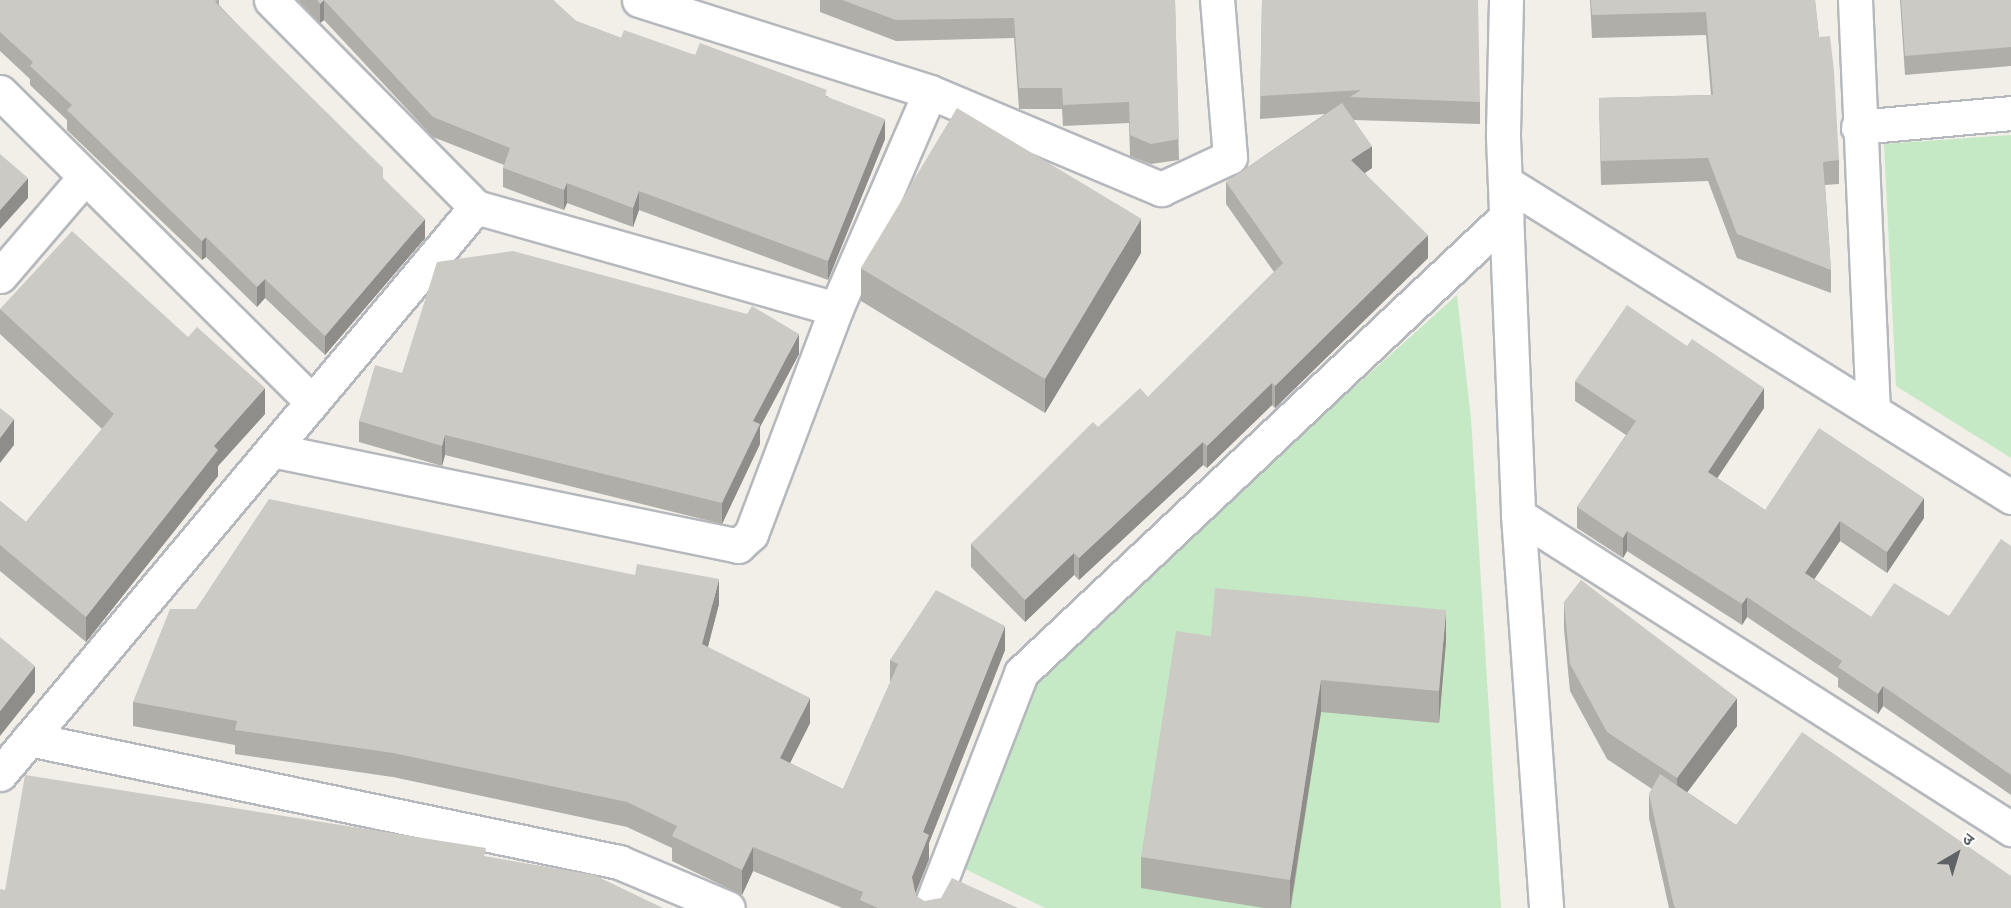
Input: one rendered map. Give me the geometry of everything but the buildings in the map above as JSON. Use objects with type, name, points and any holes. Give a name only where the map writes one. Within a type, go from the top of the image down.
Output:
[{"type":"street","points":[[271,0],[476,207],[836,309]]},
{"type":"street","points":[[639,0],[930,92],[1161,189],[1230,157],[1217,0]]},
{"type":"street","points":[[1506,0],[1504,182],[1518,515],[1547,907]]},
{"type":"street","points":[[1855,0],[1858,127],[1873,410]]},
{"type":"street","points":[[0,92],[312,402]]},
{"type":"street","points":[[272,450],[738,546],[751,534],[836,309],[930,92]]},
{"type":"street","points":[[1858,127],[2011,113]]},
{"type":"street","points":[[0,276],[85,177]]},
{"type":"street","points":[[1504,182],[2011,496]]},
{"type":"street","points":[[0,774],[476,207]]},
{"type":"street","points":[[930,908],[1021,673],[1506,217]]},
{"type":"street","points":[[1518,515],[2011,829]]},
{"type":"street","points":[[29,739],[620,862],[728,908]]},
{"type":"green space","points":[[2011,135],[2011,458],[1896,386],[1884,144]]},
{"type":"green space","points":[[1457,295],[1471,419],[1501,908],[1045,908],[961,867],[1024,684]]}]
